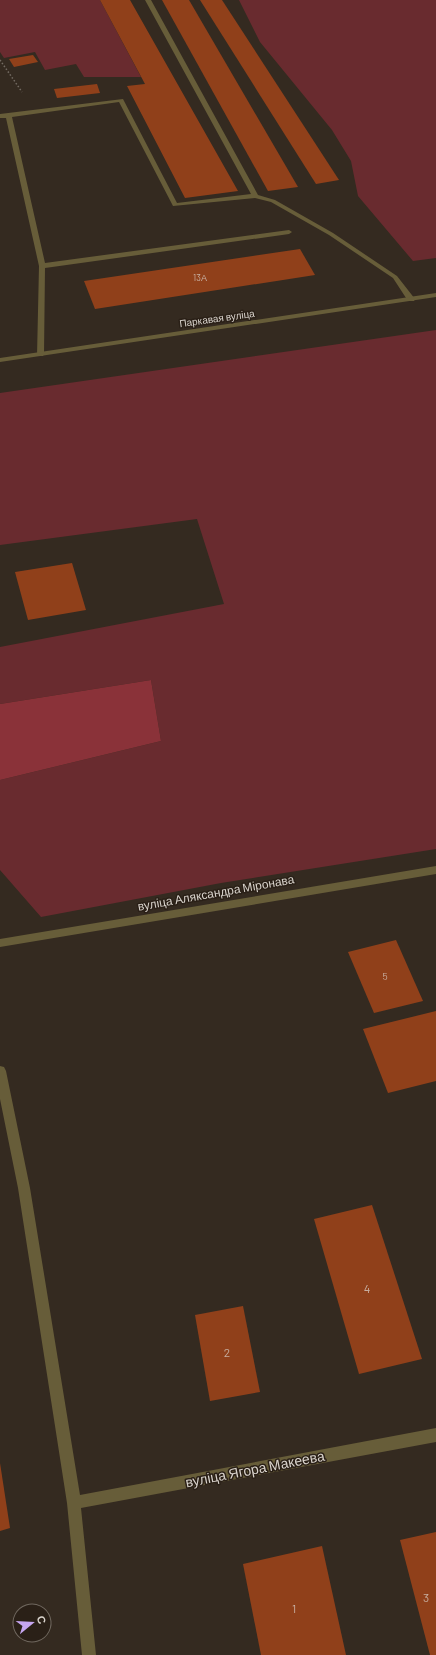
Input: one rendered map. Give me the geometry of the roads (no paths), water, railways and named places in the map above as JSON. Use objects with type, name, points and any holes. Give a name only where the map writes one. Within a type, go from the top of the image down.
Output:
[{"type":"street","points":[[148,0],[255,196]]},
{"type":"street","points":[[0,116],[121,100],[175,205],[255,196],[273,201],[338,239],[395,277],[411,299]]},
{"type":"street","points":[[9,116],[42,266],[40,354]]},
{"type":"street","points":[[42,266],[289,232]]},
{"type":"street","name":"Паркавая вуліца","points":[[0,360],[436,295]]},
{"type":"street","name":"вуліца Аляксандра Міронава","points":[[0,943],[436,870]]},
{"type":"street","points":[[0,1071],[24,1188],[74,1503],[89,1655]]},
{"type":"street","name":"вуліца Ягора Макеева","points":[[74,1503],[436,1435]]}]
